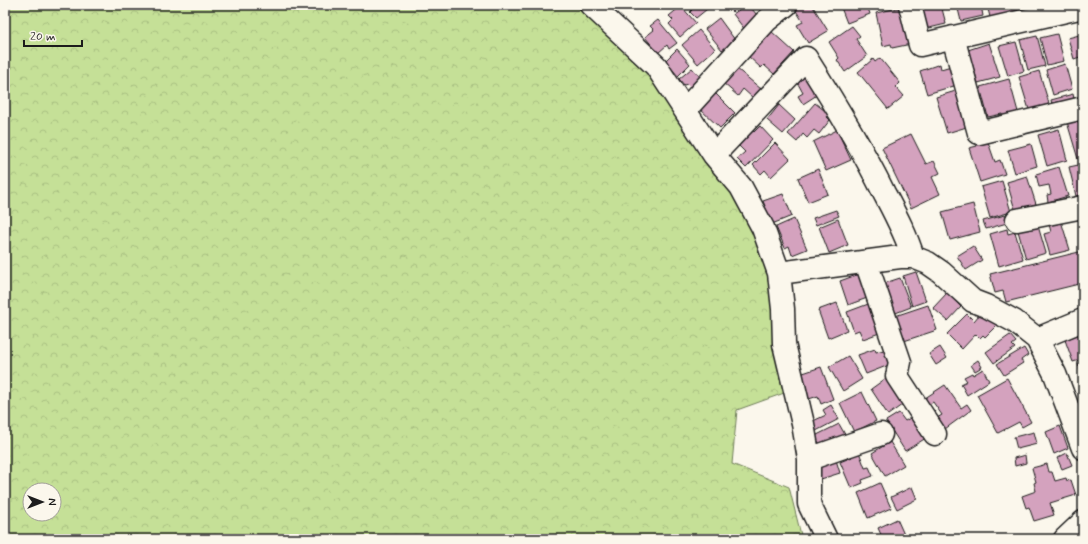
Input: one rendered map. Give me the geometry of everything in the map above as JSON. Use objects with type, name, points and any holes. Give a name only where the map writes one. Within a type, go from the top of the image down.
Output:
[{"type":"street","points":[[591,5],[656,66],[714,155],[741,187],[763,228],[779,273],[783,309],[784,344],[803,424],[809,458],[809,504],[826,539]]},
{"type":"street","points":[[685,110],[766,21],[786,5]]},
{"type":"street","points":[[910,5],[920,45],[1083,7]]},
{"type":"street","points":[[953,37],[979,133],[1083,108]]},
{"type":"street","points":[[714,155],[806,58],[867,158],[907,238],[913,257]]},
{"type":"street","points":[[1017,220],[1083,207]]},
{"type":"street","points":[[779,273],[900,257],[913,257],[928,263],[941,272],[973,301],[986,306],[1014,321],[1037,339],[1055,374],[1083,448]]},
{"type":"street","points":[[866,262],[900,362],[897,376],[935,434]]},
{"type":"street","points":[[1037,339],[1083,320]]},
{"type":"street","points":[[809,458],[881,434]]},
{"type":"street","points":[[1065,539],[1083,522]]},
{"type":"green space","points":[[5,5],[576,5],[656,83],[708,164],[738,201],[758,236],[772,286],[787,392],[737,410],[732,464],[789,487],[802,539],[5,539]]},
{"type":"building","points":[[646,5],[656,5],[652,10]]},
{"type":"building","points":[[688,5],[712,5],[696,18],[690,12],[692,10]]},
{"type":"building","points":[[726,5],[740,5],[732,12]]},
{"type":"building","points":[[746,5],[749,5],[760,19],[745,30],[733,14]]},
{"type":"building","points":[[801,5],[812,5],[828,31],[808,43],[797,25],[803,22],[795,9]]},
{"type":"building","points":[[840,5],[867,5],[870,14],[847,23]]},
{"type":"building","points":[[925,5],[941,5],[946,24],[925,29],[919,7]]},
{"type":"building","points":[[957,5],[981,5],[983,16],[961,21]]},
{"type":"building","points":[[987,5],[1021,5],[1023,13],[991,21]]},
{"type":"building","points":[[681,6],[696,23],[680,37],[669,24],[673,20],[669,16]]},
{"type":"building","points":[[902,7],[911,44],[892,48],[891,44],[883,46],[876,13]]},
{"type":"building","points":[[719,18],[735,40],[722,50],[705,29]]},
{"type":"building","points":[[658,20],[677,43],[669,49],[667,45],[658,53],[645,37],[654,30],[650,26]]},
{"type":"building","points":[[852,26],[860,36],[856,39],[867,56],[845,72],[837,60],[839,58],[829,42]]},
{"type":"building","points":[[699,30],[715,49],[698,64],[682,45]]},
{"type":"building","points":[[771,31],[794,52],[774,74],[764,65],[761,68],[748,56]]},
{"type":"building","points":[[1057,34],[1064,61],[1047,65],[1040,38]]},
{"type":"building","points":[[1083,34],[1083,56],[1074,59],[1068,38]]},
{"type":"building","points":[[1037,36],[1045,66],[1028,70],[1020,40]]},
{"type":"building","points":[[1016,42],[1024,71],[1008,76],[999,46]]},
{"type":"building","points":[[989,43],[1000,77],[978,83],[968,50]]},
{"type":"building","points":[[677,49],[690,64],[678,76],[665,61]]},
{"type":"building","points":[[880,58],[900,83],[896,87],[904,96],[888,109],[858,72],[873,59],[875,62]]},
{"type":"building","points":[[940,64],[941,69],[951,66],[957,85],[927,94],[920,71]]},
{"type":"building","points":[[1065,64],[1072,89],[1053,95],[1046,70]]},
{"type":"building","points":[[692,68],[702,79],[691,88],[687,84],[684,85],[679,79]]},
{"type":"building","points":[[736,68],[761,89],[753,98],[743,89],[738,96],[723,83]]},
{"type":"building","points":[[1039,71],[1050,107],[1030,113],[1019,77]]},
{"type":"building","points":[[806,76],[817,95],[803,104],[798,96],[803,93],[797,82]]},
{"type":"building","points":[[1009,79],[1018,112],[1002,116],[1002,114],[988,117],[980,87]]},
{"type":"building","points":[[959,90],[970,126],[947,133],[936,97]]},
{"type":"building","points":[[714,92],[735,113],[720,128],[699,108]]},
{"type":"building","points":[[1073,94],[1075,103],[1053,110],[1051,100]]},
{"type":"building","points":[[815,103],[829,114],[827,117],[830,120],[819,134],[814,130],[807,138],[803,134],[797,142],[788,134]]},
{"type":"building","points":[[779,105],[795,120],[783,134],[767,120]]},
{"type":"building","points":[[1083,118],[1083,157],[1078,159],[1067,122]]},
{"type":"building","points":[[760,126],[773,140],[746,168],[737,159],[745,152],[736,143],[751,129],[754,132]]},
{"type":"building","points":[[1059,129],[1067,160],[1047,166],[1038,135]]},
{"type":"building","points":[[837,130],[851,160],[826,171],[813,142]]},
{"type":"building","points":[[911,134],[926,164],[934,161],[940,173],[932,177],[940,194],[911,208],[882,148]]},
{"type":"building","points":[[987,139],[995,162],[1000,160],[1005,174],[980,182],[969,148],[977,146],[976,143]]},
{"type":"building","points":[[775,143],[790,159],[771,177],[765,170],[761,174],[753,165]]},
{"type":"building","points":[[1031,144],[1037,166],[1015,173],[1008,150]]},
{"type":"building","points":[[1083,164],[1083,194],[1076,196],[1069,167]]},
{"type":"building","points":[[1059,167],[1068,196],[1048,202],[1047,195],[1051,194],[1049,185],[1039,187],[1036,174]]},
{"type":"building","points":[[818,169],[828,194],[808,202],[798,178]]},
{"type":"building","points":[[1027,176],[1036,204],[1015,210],[1007,182]]},
{"type":"building","points":[[1002,181],[1011,212],[990,218],[981,187]]},
{"type":"building","points":[[783,194],[792,216],[772,224],[763,201]]},
{"type":"building","points":[[973,204],[980,232],[950,240],[942,212]]},
{"type":"building","points":[[836,210],[839,216],[816,225],[813,218]]},
{"type":"building","points":[[1005,215],[1007,223],[986,229],[983,221]]},
{"type":"building","points":[[794,219],[807,249],[792,255],[789,246],[785,248],[776,227]]},
{"type":"building","points":[[838,219],[848,245],[829,253],[819,227]]},
{"type":"building","points":[[1061,221],[1070,250],[1050,255],[1044,234],[1051,232],[1049,224]]},
{"type":"building","points":[[1038,226],[1046,253],[1026,259],[1018,231]]},
{"type":"building","points":[[1007,229],[1008,234],[1015,232],[1023,259],[999,266],[990,234]]},
{"type":"building","points":[[973,246],[982,260],[966,270],[957,256]]},
{"type":"building","points":[[1083,251],[1083,283],[1006,302],[1003,291],[995,293],[990,274]]},
{"type":"building","points":[[916,272],[926,301],[912,306],[903,276]]},
{"type":"building","points":[[862,273],[870,297],[848,305],[840,281]]},
{"type":"building","points":[[900,278],[911,307],[893,314],[882,284]]},
{"type":"building","points":[[947,293],[961,307],[948,321],[933,308]]},
{"type":"building","points":[[837,303],[847,330],[828,338],[818,310]]},
{"type":"building","points":[[871,303],[882,332],[863,339],[859,330],[854,332],[847,312]]},
{"type":"building","points":[[928,305],[937,330],[901,342],[892,317]]},
{"type":"building","points":[[967,314],[974,321],[979,315],[998,324],[985,337],[983,335],[980,338],[976,334],[962,349],[947,334]]},
{"type":"building","points":[[1080,334],[1083,342],[1083,359],[1073,362],[1065,340]]},
{"type":"building","points":[[1010,335],[1016,342],[1012,345],[1015,348],[994,363],[986,352]]},
{"type":"building","points":[[940,347],[947,358],[936,365],[929,354]]},
{"type":"building","points":[[1024,348],[1028,355],[1021,360],[1023,363],[1004,375],[997,364]]},
{"type":"building","points":[[875,349],[876,352],[884,350],[889,365],[866,374],[858,355]]},
{"type":"building","points":[[848,356],[862,379],[843,391],[829,367]]},
{"type":"building","points":[[978,360],[982,367],[975,371],[971,365]]},
{"type":"building","points":[[1083,362],[1083,376],[1078,364]]},
{"type":"building","points":[[821,367],[833,399],[821,404],[818,396],[809,399],[800,374]]},
{"type":"building","points":[[983,369],[989,381],[967,395],[961,384],[967,381],[964,377],[972,373],[973,375]]},
{"type":"building","points":[[889,376],[906,402],[888,415],[871,389]]},
{"type":"building","points":[[1007,378],[1031,422],[1022,427],[1019,422],[998,433],[977,395]]},
{"type":"building","points":[[945,385],[961,408],[967,404],[971,410],[945,429],[937,418],[942,415],[933,402],[926,406],[922,400]]},
{"type":"building","points":[[862,392],[876,421],[854,432],[840,403]]},
{"type":"building","points":[[831,405],[839,419],[816,431],[811,422],[826,415],[823,410]]},
{"type":"building","points":[[899,413],[905,421],[912,417],[926,438],[905,451],[886,421]]},
{"type":"building","points":[[839,424],[847,438],[836,443],[834,438],[820,445],[815,436]]},
{"type":"building","points":[[1060,426],[1068,448],[1054,454],[1046,432]]},
{"type":"building","points":[[1034,432],[1037,444],[1017,449],[1014,437]]},
{"type":"building","points":[[890,442],[904,465],[885,476],[872,453]]},
{"type":"building","points":[[859,452],[865,468],[869,467],[873,476],[862,480],[863,483],[851,488],[840,462]]},
{"type":"building","points":[[1067,453],[1072,465],[1062,469],[1057,458]]},
{"type":"building","points":[[1025,455],[1026,463],[1015,466],[1014,458]]},
{"type":"building","points":[[836,460],[840,473],[821,479],[817,466]]},
{"type":"building","points":[[1047,464],[1049,472],[1052,472],[1055,481],[1066,478],[1067,481],[1071,480],[1076,495],[1050,503],[1054,515],[1034,521],[1029,507],[1026,508],[1022,496],[1036,491],[1034,483],[1036,482],[1032,468]]},
{"type":"building","points":[[880,483],[891,508],[868,518],[858,493]]},
{"type":"building","points":[[912,487],[917,499],[897,509],[891,497]]},
{"type":"building","points":[[897,519],[906,539],[883,539],[878,528]]}]
